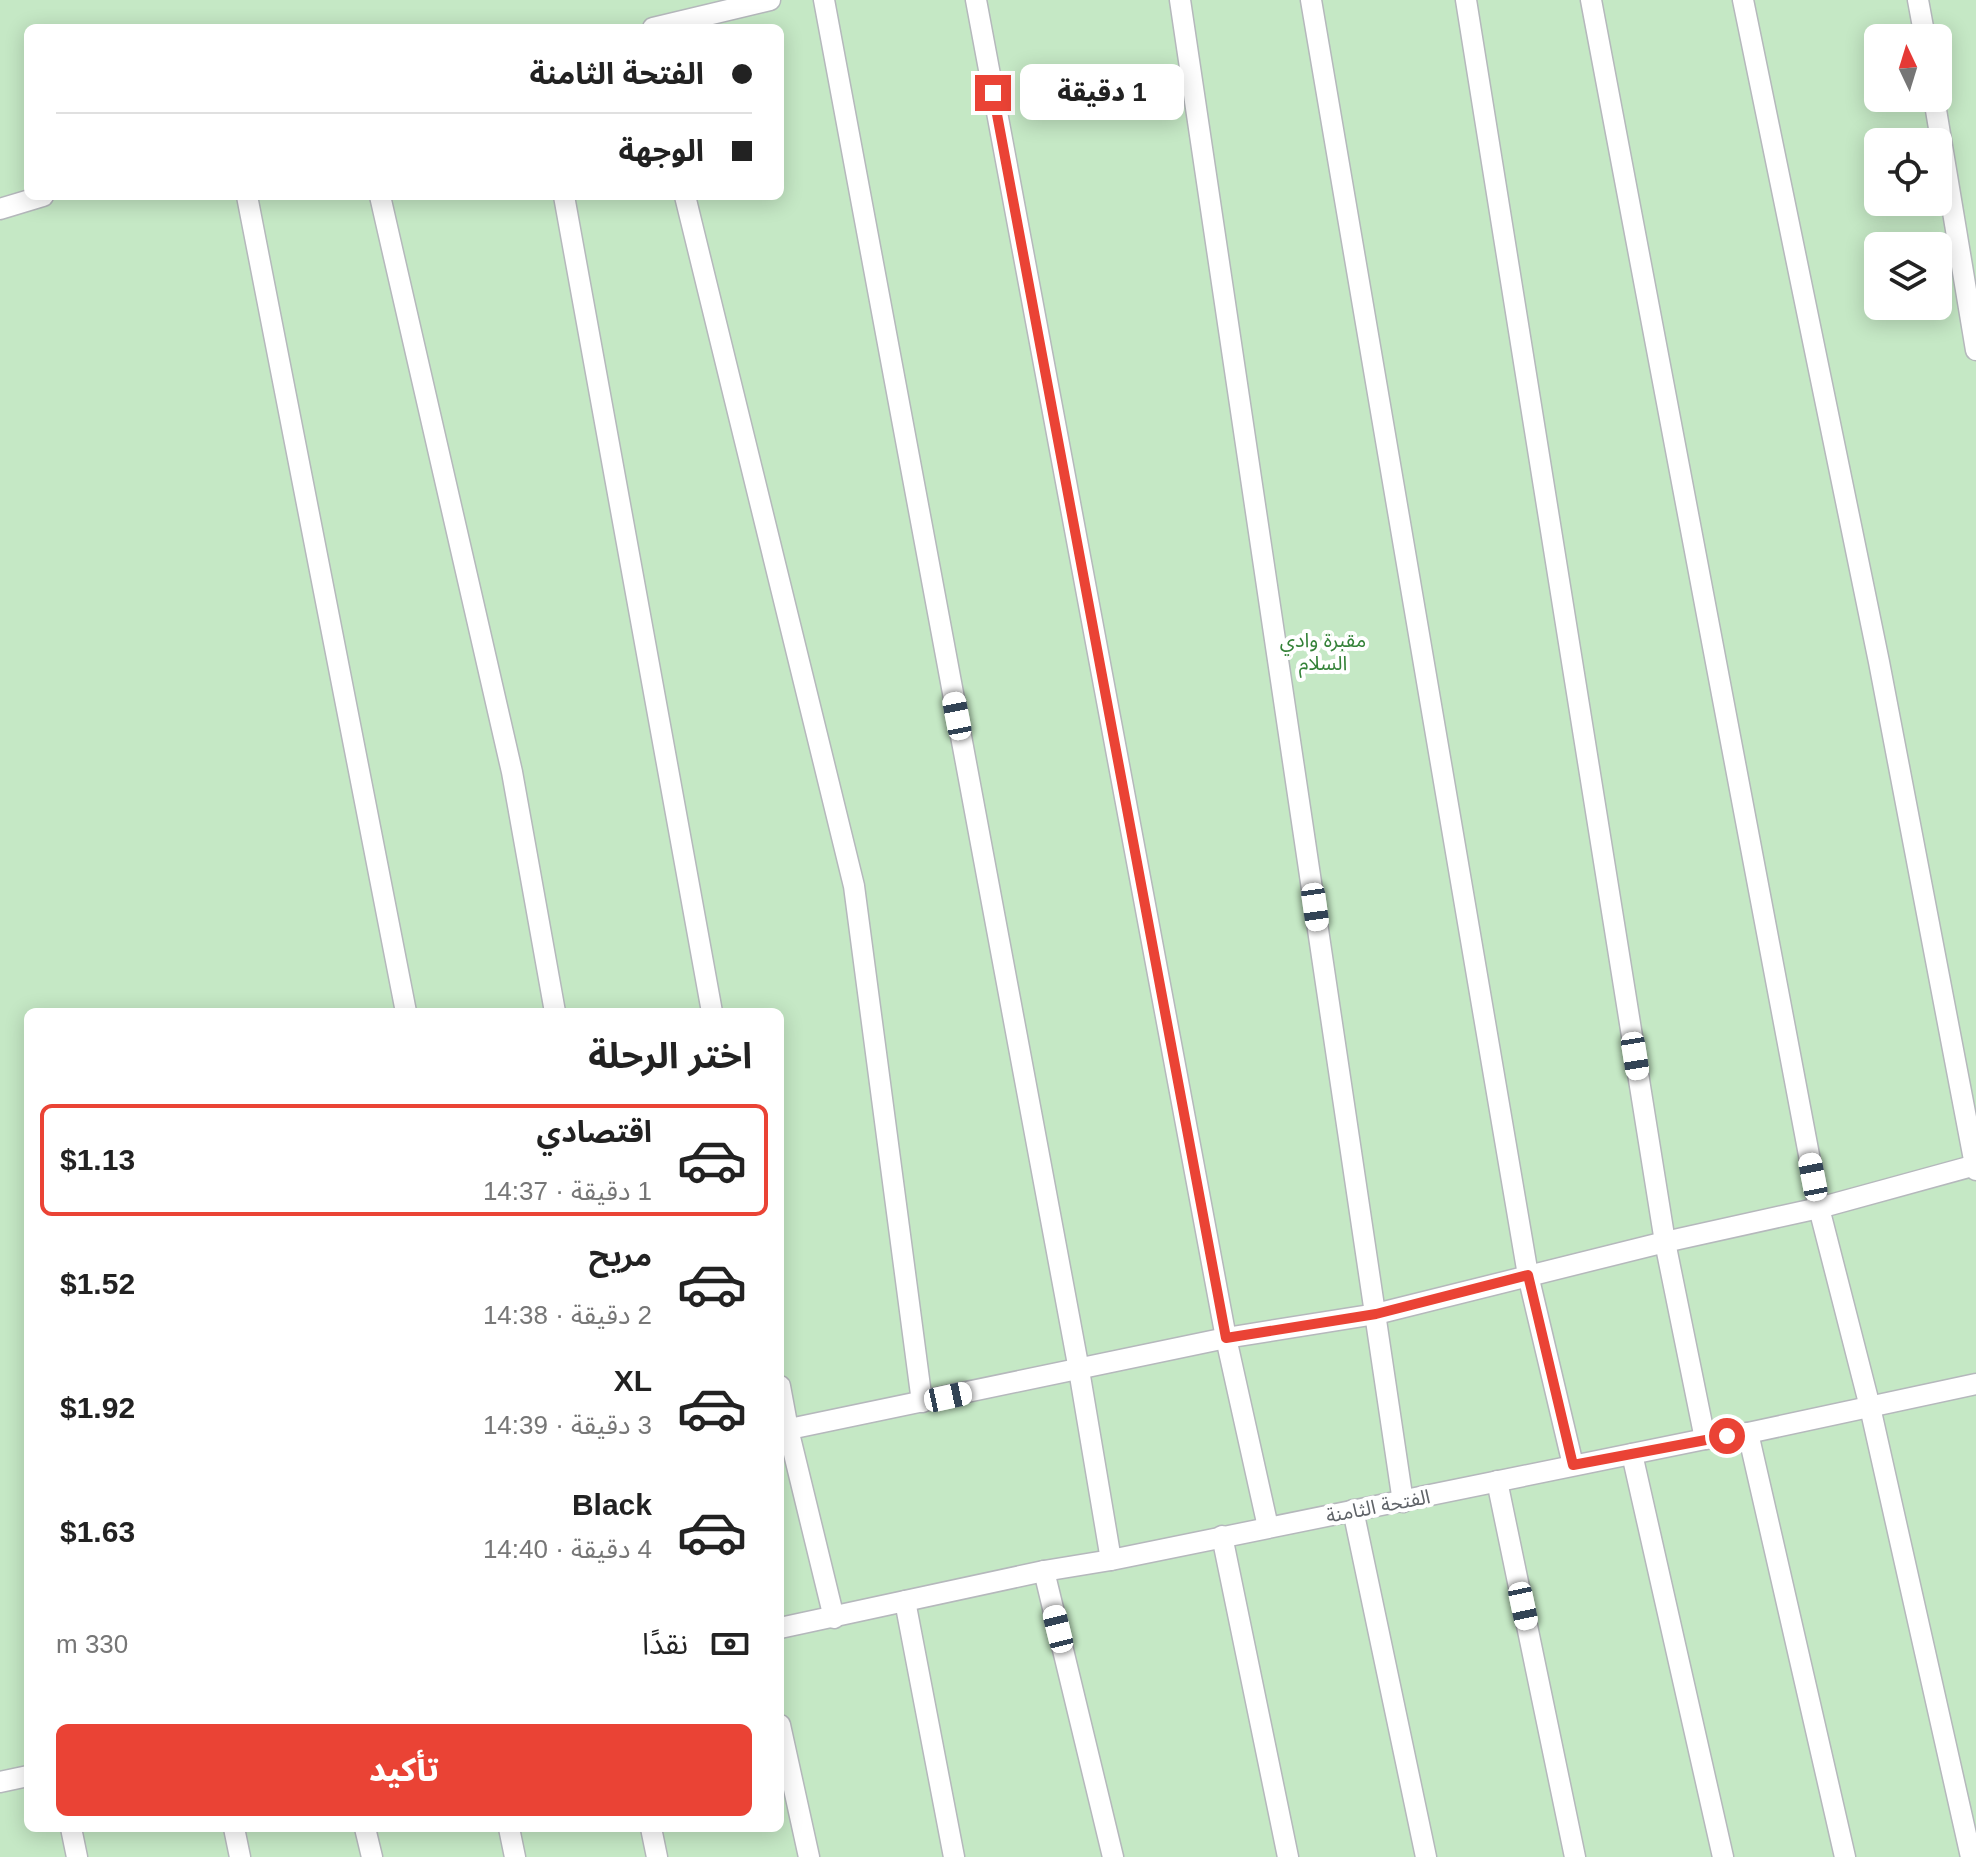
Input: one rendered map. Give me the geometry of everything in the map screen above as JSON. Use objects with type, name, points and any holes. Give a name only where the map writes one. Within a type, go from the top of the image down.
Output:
[{"type":"lane","points":[[670,24],[770,0]]},
{"type":"lane","points":[[824,0],[1079,1370],[1111,1560]]},
{"type":"lane","points":[[976,0],[1226,1338],[1268,1527]]},
{"type":"lane","points":[[1180,0],[1403,1502]]},
{"type":"lane","points":[[1311,0],[1528,1275],[1573,1465]]},
{"type":"lane","points":[[1466,0],[1665,1242],[1705,1439]]},
{"type":"lane","points":[[1591,0],[1819,1208],[1870,1407],[1971,1857]]},
{"type":"lane","points":[[834,1618],[784,1430],[1226,1338],[1376,1314],[1665,1242],[1819,1208],[1976,1166],[1876,646],[1743,0]]},
{"type":"lane","points":[[1918,0],[1922,24]]},
{"type":"lane","points":[[1936,112],[1976,350]]},
{"type":"lane","points":[[0,209],[30,200]]},
{"type":"lane","points":[[248,200],[405,1008]]},
{"type":"lane","points":[[381,200],[512,772],[554,1008]]},
{"type":"lane","points":[[565,200],[711,1008]]},
{"type":"lane","points":[[686,200],[854,886],[922,1402]]},
{"type":"lane","name":"الفتحة الثامنة","points":[[784,1627],[1044,1571],[1748,1433],[1976,1384]]},
{"type":"lane","points":[[1748,1433],[1845,1857]]},
{"type":"lane","points":[[1632,1454],[1723,1857]]},
{"type":"lane","points":[[1497,1481],[1575,1857]]},
{"type":"lane","points":[[1353,1510],[1426,1857]]},
{"type":"lane","points":[[1222,1536],[1288,1857]]},
{"type":"lane","points":[[1044,1571],[1113,1857]]},
{"type":"lane","points":[[905,1601],[954,1857]]},
{"type":"lane","points":[[784,1743],[809,1857]]},
{"type":"lane","points":[[0,1782],[24,1777]]},
{"type":"lane","points":[[72,1832],[77,1857]]},
{"type":"lane","points":[[235,1832],[240,1857]]},
{"type":"lane","points":[[366,1832],[372,1857]]},
{"type":"lane","points":[[510,1832],[515,1857]]},
{"type":"lane","points":[[652,1832],[657,1857]]},
{"type":"green space","name":"مقبرة وادي السلام","points":[[0,0],[1976,0],[1976,1857],[0,1857]]},
{"type":"route","points":[[993,93],[1226,1338],[1376,1314],[1528,1275],[1573,1465],[1727,1436]]}]
